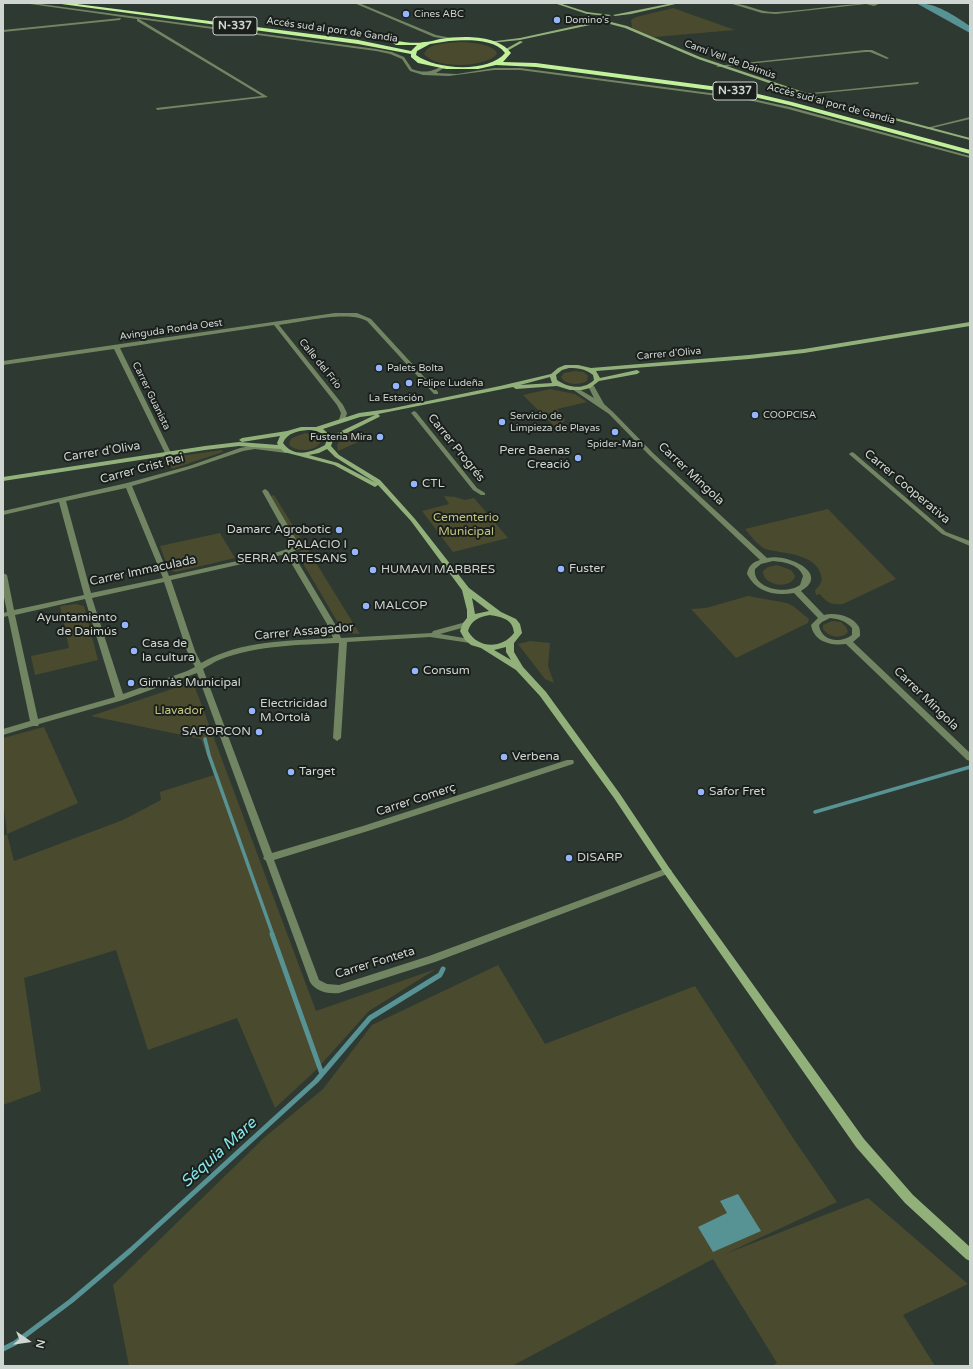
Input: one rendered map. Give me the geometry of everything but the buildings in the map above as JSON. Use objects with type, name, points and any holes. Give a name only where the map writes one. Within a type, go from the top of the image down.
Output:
[{"type":"highway","name":"Accés sud al port de Gandia","points":[[57,3],[358,42],[413,53]]},
{"type":"highway","name":"Accés sud al port de Gandia","points":[[78,3],[369,40],[426,44]]},
{"type":"highway","name":"Accés sud al port de Gandia","points":[[413,53],[417,48],[426,44],[454,39],[490,42],[500,46],[507,53],[527,61],[757,92],[970,147]]},
{"type":"highway","name":"Accés sud al port de Gandia","points":[[413,53],[413,56],[418,60],[443,67],[465,68],[495,63],[518,64],[552,67],[752,94],[970,152]]},
{"type":"highway","name":"Accés sud al port de Gandia","points":[[495,63],[507,53]]},
{"type":"main road","name":"Camí Vell de Daimús","points":[[551,3],[603,22],[626,27],[718,66],[804,94],[970,139]]},
{"type":"main road","points":[[556,3],[587,12],[609,15],[631,13],[678,3]]},
{"type":"main road","points":[[490,42],[520,39],[590,24],[625,20],[635,15],[686,3]]},
{"type":"main road","points":[[507,53],[517,44],[603,22],[609,15]]},
{"type":"main road","points":[[615,15],[625,20]]},
{"type":"main road","points":[[625,20],[626,27]]},
{"type":"main road","name":"Carrer d'Oliva","points":[[553,374],[565,367],[579,367],[591,370],[771,355],[853,344],[970,324]]},
{"type":"main road","name":"Carrer d'Oliva","points":[[597,380],[632,372],[741,360],[749,357]]},
{"type":"main road","points":[[500,388],[558,384],[575,389],[590,386],[597,380],[596,375],[591,370]]},
{"type":"main road","points":[[316,429],[359,415],[389,411],[500,388],[553,374],[554,381],[558,384]]},
{"type":"main road","points":[[303,454],[317,452],[328,446],[330,438],[389,411]]},
{"type":"main road","name":"Carrer d'Oliva","points":[[205,448],[287,433],[303,428],[316,429]]},
{"type":"main road","points":[[316,429],[328,434],[330,438]]},
{"type":"main road","points":[[284,449],[280,440],[287,433]]},
{"type":"main road","name":"Carrer d'Oliva","points":[[3,478],[167,450],[239,444],[284,449],[336,464],[386,491]]},
{"type":"main road","points":[[328,446],[337,456],[378,482],[413,520],[466,590],[498,614],[510,618],[517,625],[518,633],[510,643],[498,647],[484,647]]},
{"type":"main road","points":[[466,590],[470,610],[464,631],[466,636],[470,641],[484,647],[519,668]]},
{"type":"main road","points":[[468,621],[482,614],[498,614]]},
{"type":"main road","points":[[510,643],[510,652],[519,668],[543,694],[617,796],[667,871],[860,1143],[909,1198],[970,1254]]},
{"type":"street","points":[[25,3],[376,50],[391,53],[403,58],[408,67],[416,72],[444,76],[459,76],[494,69],[520,69],[721,94],[789,108],[970,158]]},
{"type":"street","points":[[356,3],[435,36],[454,39]]},
{"type":"street","points":[[732,3],[770,13],[879,3]]},
{"type":"street","points":[[3,31],[135,17],[266,97],[157,109]]},
{"type":"street","points":[[718,66],[865,51],[871,51],[887,58]]},
{"type":"street","points":[[431,73],[443,67]]},
{"type":"street","points":[[804,94],[918,84]]},
{"type":"street","points":[[928,128],[970,118]]},
{"type":"street","name":"Avinguda Ronda Oest","points":[[3,363],[341,314],[359,316],[369,320],[436,393]]},
{"type":"street","name":"Calle del Frío","points":[[276,324],[338,403],[344,413],[342,420]]},
{"type":"street","name":"Carrer Guanista","points":[[116,346],[167,450]]},
{"type":"street","name":"Carrer Mingola","points":[[590,386],[602,405],[651,454],[764,560]]},
{"type":"street","name":"Carrer Mingola","points":[[575,389],[602,405]]},
{"type":"street","name":"Carrer Progrés","points":[[414,413],[475,489],[483,494]]},
{"type":"street","name":"Carrer Crist Rei","points":[[3,514],[128,485],[191,467],[242,449],[255,447],[284,449]]},
{"type":"street","name":"Carrer Cooperativa","points":[[852,454],[944,534],[969,542]]},
{"type":"street","name":"Carrer Fonteta","points":[[128,485],[166,579],[191,652],[199,668],[315,982],[320,987],[331,990],[339,989],[432,959],[667,871]]},
{"type":"street","points":[[265,491],[297,548],[288,552],[340,640],[337,738]]},
{"type":"street","points":[[62,500],[88,596],[120,698]]},
{"type":"street","name":"Carrer Immaculada","points":[[7,614],[288,552]]},
{"type":"street","points":[[773,559],[787,561],[799,566],[805,571],[807,582],[803,587],[796,591],[784,593],[770,591],[755,582],[750,573],[752,567],[764,560],[773,559]]},
{"type":"street","points":[[3,575],[7,614],[35,724]]},
{"type":"street","points":[[796,591],[823,618]]},
{"type":"street","points":[[823,618],[841,618],[854,625],[857,632],[856,636],[848,641],[842,643],[830,641],[818,635],[815,629],[816,622],[823,618]]},
{"type":"street","name":"Carrer Assagador","points":[[3,732],[35,724],[120,698],[190,673],[216,658],[254,647],[279,644],[430,635],[448,631],[468,621]]},
{"type":"street","name":"Carrer Assagador","points":[[430,635],[470,641]]},
{"type":"street","name":"Carrer Mingola","points":[[848,641],[970,758]]},
{"type":"street","name":"Carrer Comerç","points":[[268,858],[365,829],[570,762]]},
{"type":"green space","points":[[673,8],[735,30],[654,37],[632,28],[631,20],[636,17]]},
{"type":"green space","points":[[462,42],[484,45],[492,48],[497,54],[491,59],[482,62],[460,65],[438,62],[430,59],[424,54],[430,47],[435,45]]},
{"type":"green space","points":[[575,371],[584,372],[588,376],[587,381],[573,384],[566,382],[561,377],[564,373]]},
{"type":"green space","points":[[550,389],[575,394],[587,402],[557,409],[565,420],[557,429],[523,395]]},
{"type":"green space","points":[[350,432],[360,441],[338,451],[337,445],[343,436]]},
{"type":"green space","points":[[305,433],[318,436],[321,441],[319,445],[307,450],[290,446],[289,443],[292,438]]},
{"type":"green space","points":[[222,450],[223,452],[172,469],[167,458]]},
{"type":"green space","points":[[274,495],[360,634],[344,633],[297,553],[302,550],[271,496]]},
{"type":"green space","name":"Cementerio Municipal","points":[[444,496],[465,500],[474,498],[508,538],[453,552],[422,511],[449,504]]},
{"type":"green space","points":[[828,509],[896,579],[843,604],[832,604],[825,600],[820,594],[816,595],[815,590],[820,585],[822,579],[819,569],[815,565],[804,558],[792,554],[764,548],[755,541],[745,529]]},
{"type":"green space","points":[[220,533],[235,558],[176,572],[169,570],[160,546]]},
{"type":"green space","points":[[777,565],[791,570],[795,576],[793,580],[783,585],[772,583],[767,580],[763,571],[768,567]]},
{"type":"green space","points":[[748,596],[787,603],[809,619],[808,623],[736,658],[691,609],[706,608]]},
{"type":"green space","points":[[76,604],[84,606],[98,660],[35,675],[31,656],[69,648],[60,606]]},
{"type":"green space","points":[[832,621],[841,622],[846,627],[848,632],[843,636],[837,637],[828,634],[823,629],[823,625]]},
{"type":"green space","points":[[530,641],[550,643],[548,666],[554,683],[545,679],[518,644]]},
{"type":"green space","name":"Llavador","points":[[193,682],[316,1011],[436,969],[369,1011],[315,1071],[275,1108],[237,1018],[148,1050],[116,950],[24,978],[41,1091],[3,1105],[3,836],[7,834],[14,861],[123,820],[161,800],[160,792],[214,775],[201,739],[91,716]]},
{"type":"green space","points":[[44,727],[78,803],[7,834],[3,799],[3,738]]},
{"type":"green space","points":[[498,965],[545,1044],[695,986],[793,1138],[837,1202],[725,1254],[868,1198],[968,1284],[903,1315],[935,1366],[772,1366],[777,1363],[713,1259],[512,1366],[129,1366],[113,1285],[265,1137],[323,1089],[372,1025]]},
{"type":"water","points":[[738,1194],[761,1231],[713,1252],[698,1227],[727,1213],[720,1201]]},
{"type":"waterway","points":[[921,3],[946,15],[970,30]]},
{"type":"waterway","points":[[205,739],[209,755],[273,935]]},
{"type":"waterway","points":[[815,812],[970,767]]},
{"type":"waterway","points":[[272,934],[322,1074]]},
{"type":"waterway","name":"Séquia Mare","points":[[322,1074],[370,1018],[440,975],[443,969]]},
{"type":"waterway","name":"Séquia Mare","points":[[3,1349],[15,1343],[71,1301],[131,1250],[322,1074]]},
{"type":"place","name":"Cines ABC","points":[[406,14]]},
{"type":"place","name":"Domino's","points":[[557,20]]},
{"type":"place","name":"Palets Bolta","points":[[379,368]]},
{"type":"place","name":"Felipe Ludeña","points":[[409,383]]},
{"type":"place","name":"La Estación","points":[[396,386]]},
{"type":"place","name":"COOPCISA","points":[[755,415]]},
{"type":"place","name":"Servicio de Limpieza de Playas","points":[[502,422]]},
{"type":"place","name":"Spider-Man","points":[[615,432]]},
{"type":"place","name":"Fusteria Mira","points":[[380,437]]},
{"type":"place","name":"Pere Baenas Creació","points":[[578,458]]},
{"type":"place","name":"CTL","points":[[414,484]]},
{"type":"place","name":"Damarc Agrobotic","points":[[339,530]]},
{"type":"place","name":"PALACIO I SERRA ARTESANS","points":[[355,552]]},
{"type":"place","name":"Fuster","points":[[561,569]]},
{"type":"place","name":"HUMAVI MARBRES","points":[[373,570]]},
{"type":"place","name":"MALCOP","points":[[366,606]]},
{"type":"place","name":"Ayuntamiento de Daimús","points":[[125,625]]},
{"type":"place","name":"Casa de la cultura","points":[[134,651]]},
{"type":"place","name":"Consum","points":[[415,671]]},
{"type":"place","name":"Gimnàs Municipal","points":[[131,683]]},
{"type":"place","name":"Electricidad M.Ortolà","points":[[252,711]]},
{"type":"place","name":"SAFORCON","points":[[259,732]]},
{"type":"place","name":"Verbena","points":[[504,757]]},
{"type":"place","name":"Target","points":[[291,772]]},
{"type":"place","name":"Safor Fret","points":[[701,792]]},
{"type":"place","name":"DISARP","points":[[569,858]]}]
